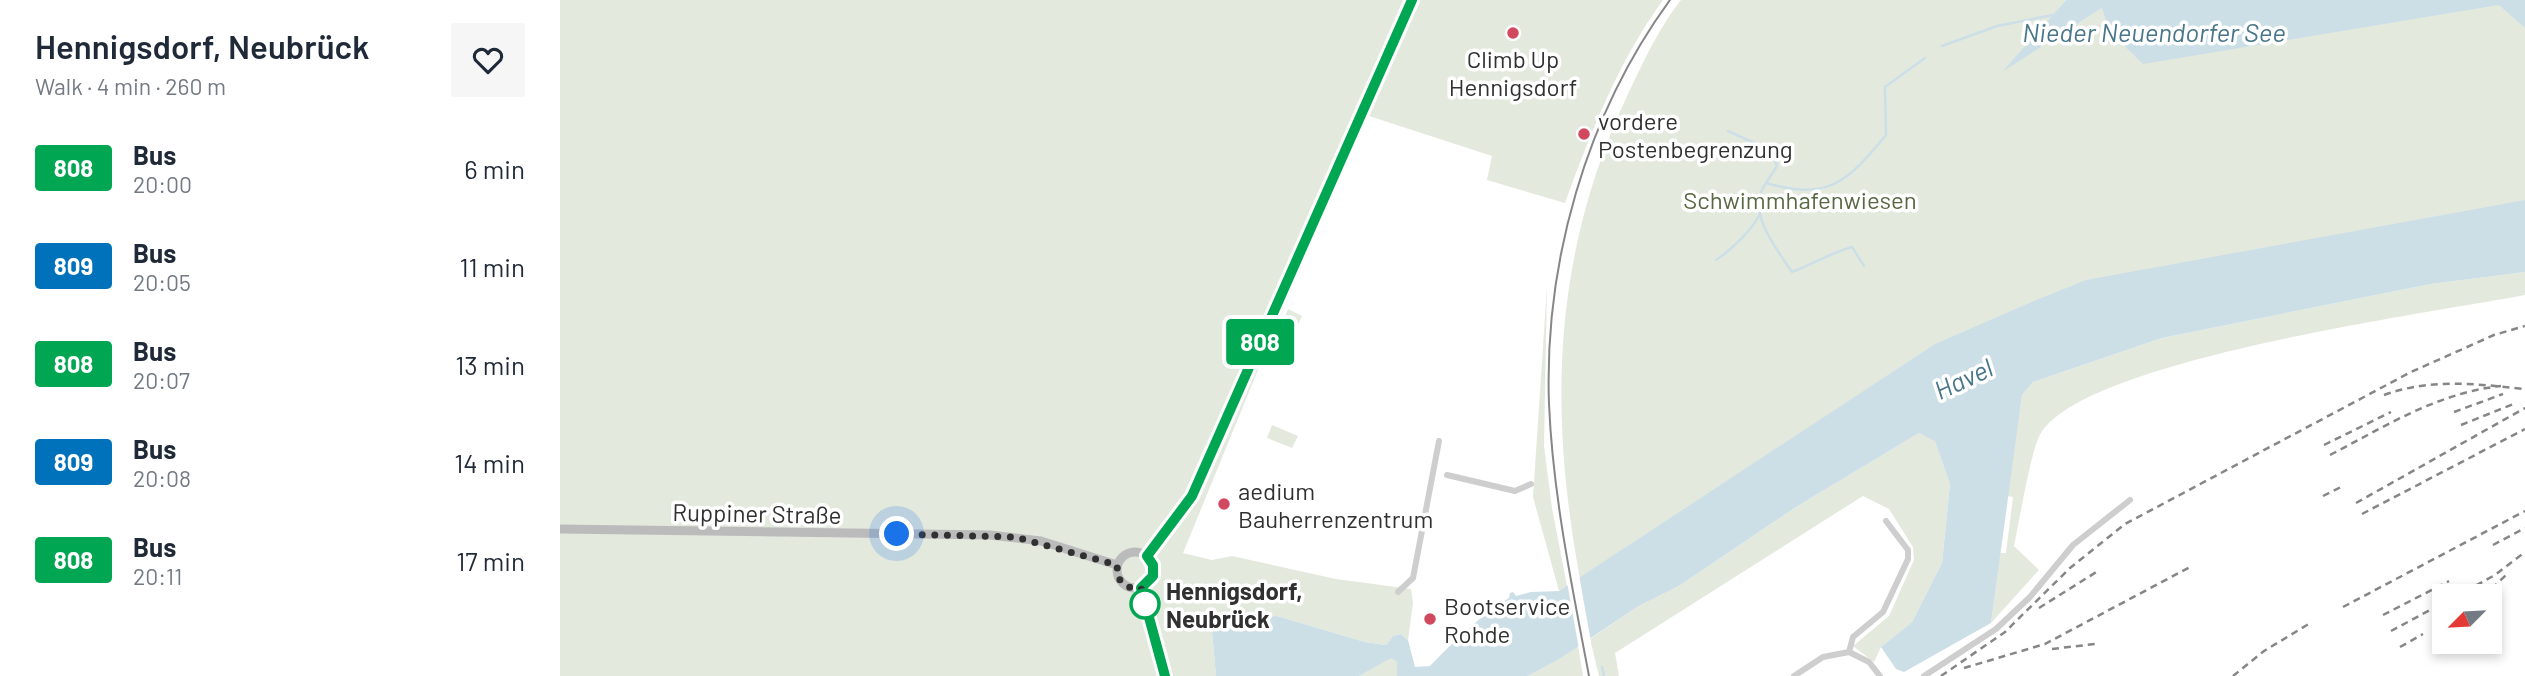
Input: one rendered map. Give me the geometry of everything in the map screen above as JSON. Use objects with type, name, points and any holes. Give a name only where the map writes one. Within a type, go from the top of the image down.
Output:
[{"type":"main road","points":[[1147,556],[1176,521],[1198,484],[1412,0]]},
{"type":"main road","name":"Ruppiner Straße","points":[[560,529],[1015,537],[1117,565]]},
{"type":"main road","points":[[1130,552],[1147,556],[1153,565],[1153,576],[1141,588],[1122,583],[1117,565],[1130,552]]},
{"type":"main road","points":[[1141,588],[1165,676]]},
{"type":"street","points":[[1398,592],[1413,578],[1439,441]]},
{"type":"street","points":[[1447,475],[1515,491],[1531,484]]},
{"type":"street","points":[[1924,676],[1996,629],[2029,597],[2073,545],[2130,499]]},
{"type":"street","points":[[1849,652],[1853,637],[1883,612],[1906,568],[1908,550],[1886,521]]},
{"type":"street","points":[[1794,676],[1823,657],[1849,652],[1869,662],[1880,676]]},
{"type":"green space","points":[[560,0],[1663,0],[1619,73],[1565,203],[1487,180],[1492,156],[1366,115],[1273,335],[1285,343],[1283,347],[1269,343],[1183,553],[1212,560],[1232,556],[1336,579],[1411,589],[1413,603],[1408,640],[1401,634],[1393,636],[1386,645],[1365,642],[1277,616],[1212,631],[1216,676],[560,676]]},
{"type":"green space","name":"Schwimmhafenwiesen","points":[[1681,0],[2066,0],[2007,68],[2102,8],[2525,0],[2525,209],[2356,237],[1580,579],[1563,453],[1561,392],[1564,331],[1572,271],[1585,211],[1604,152],[1646,57]]},
{"type":"green space","points":[[2525,272],[2525,295],[2265,343],[2123,383],[2071,407],[2041,433],[2033,454],[2022,504],[2014,546],[2039,570],[1991,623],[2000,553],[2006,553],[2013,497],[2007,496],[2022,395],[2033,382],[2162,338],[2431,284]]},
{"type":"green space","points":[[1547,286],[1544,446],[1552,508],[1567,586],[1559,591],[1533,497]]},
{"type":"green space","points":[[1288,309],[1302,316],[1293,336],[1279,329]]},
{"type":"green space","points":[[1272,425],[1298,436],[1292,448],[1267,438]]},
{"type":"green space","points":[[1919,433],[1935,440],[1950,484],[1942,563],[1912,622],[1881,647],[1874,662],[1853,646],[1889,616],[1914,560],[1913,547],[1889,509],[1863,496],[1615,653],[1619,676],[1599,676],[1590,639],[1637,607],[1679,586],[1796,507]]},
{"type":"green space","points":[[1578,646],[1583,676],[1527,676],[1529,672],[1561,658]]},
{"type":"green space","points":[[1391,657],[1397,662],[1397,676],[1359,676]]},
{"type":"water","name":"Nieder Neuendorfer See","points":[[2066,0],[2525,0],[2525,28],[2499,5],[2143,64],[2110,32],[2102,8],[2002,72]]},
{"type":"water","name":"Havel","points":[[2525,200],[2525,272],[2431,284],[2162,338],[2033,382],[2022,395],[1991,623],[1904,672],[1896,669],[1881,647],[1912,622],[1942,563],[1950,484],[1935,441],[1919,433],[1796,507],[1679,586],[1637,607],[1561,658],[1527,676],[1397,676],[1397,662],[1391,658],[1359,676],[1216,676],[1212,631],[1220,621],[1277,616],[1365,642],[1386,645],[1393,636],[1401,634],[1408,640],[1415,667],[1430,666],[1467,630],[1509,598],[1510,593],[1513,592],[1516,596],[1531,592],[1559,591],[1935,344],[2086,280]]},
{"type":"pier","points":[[1579,575],[1591,642],[1579,649],[1567,582]]},
{"type":"waterway","points":[[1942,46],[1997,26],[2053,15]]},
{"type":"waterway","points":[[1864,266],[1852,247],[1792,272],[1765,229],[1759,205],[1760,194],[1766,183],[1806,190],[1821,188],[1848,176],[1886,135],[1885,87],[1925,58]]},
{"type":"waterway","points":[[1728,131],[1772,151],[1777,166],[1766,183]]},
{"type":"waterway","points":[[1716,260],[1741,239],[1760,214]]},
{"type":"waterway","points":[[1602,667],[1604,676]]},
{"type":"tram line","points":[[1589,676],[1564,541],[1551,438],[1549,351],[1554,298],[1576,192],[1593,141],[1640,45],[1670,0]]},
{"type":"railway","points":[[1941,676],[2005,632],[2070,568],[2125,524],[2411,372],[2494,335],[2525,326]]},
{"type":"railway","points":[[2384,395],[2436,384],[2525,389]]},
{"type":"railway","points":[[2330,455],[2434,403],[2501,386]]},
{"type":"railway","points":[[2454,412],[2503,394]]},
{"type":"railway","points":[[2461,425],[2516,403]]},
{"type":"railway","points":[[2356,503],[2525,408]]},
{"type":"railway","points":[[2324,445],[2391,412]]},
{"type":"railway","points":[[2362,514],[2525,429]]},
{"type":"railway","points":[[2323,496],[2343,486]]},
{"type":"railway","points":[[2343,607],[2525,511]]},
{"type":"railway","points":[[2493,545],[2525,528]]},
{"type":"railway","points":[[2479,584],[2525,552]]},
{"type":"railway","points":[[1964,668],[2045,644],[2190,567]]},
{"type":"railway","points":[[2039,608],[2098,571]]},
{"type":"railway","points":[[2497,584],[2506,575]]},
{"type":"railway","points":[[2383,615],[2449,581]]},
{"type":"railway","points":[[2391,631],[2432,609]]},
{"type":"railway","points":[[2233,676],[2264,651],[2312,622]]},
{"type":"railway","points":[[2400,647],[2423,634]]},
{"type":"railway","points":[[2052,649],[2095,644]]},
{"type":"bus line","name":"808","points":[[1165,676],[1141,588],[1149,583],[1153,576],[1153,565],[1147,556],[1176,521],[1192,496],[1412,0]]},
{"type":"place","name":"Climb Up Hennigsdorf","points":[[1513,33]]},
{"type":"place","name":"vordere Postenbegrenzung","points":[[1584,134]]},
{"type":"place","name":"aedium Bauherrenzentrum","points":[[1224,504]]},
{"type":"place","name":"Hennigsdorf, Neubrück","points":[[1145,604]]},
{"type":"place","name":"Bootservice Rohde","points":[[1430,619]]},
{"type":"route","points":[[897,534],[990,535],[1041,541],[1117,565],[1118,578],[1128,587],[1141,588],[1146,606],[1145,604]]}]
